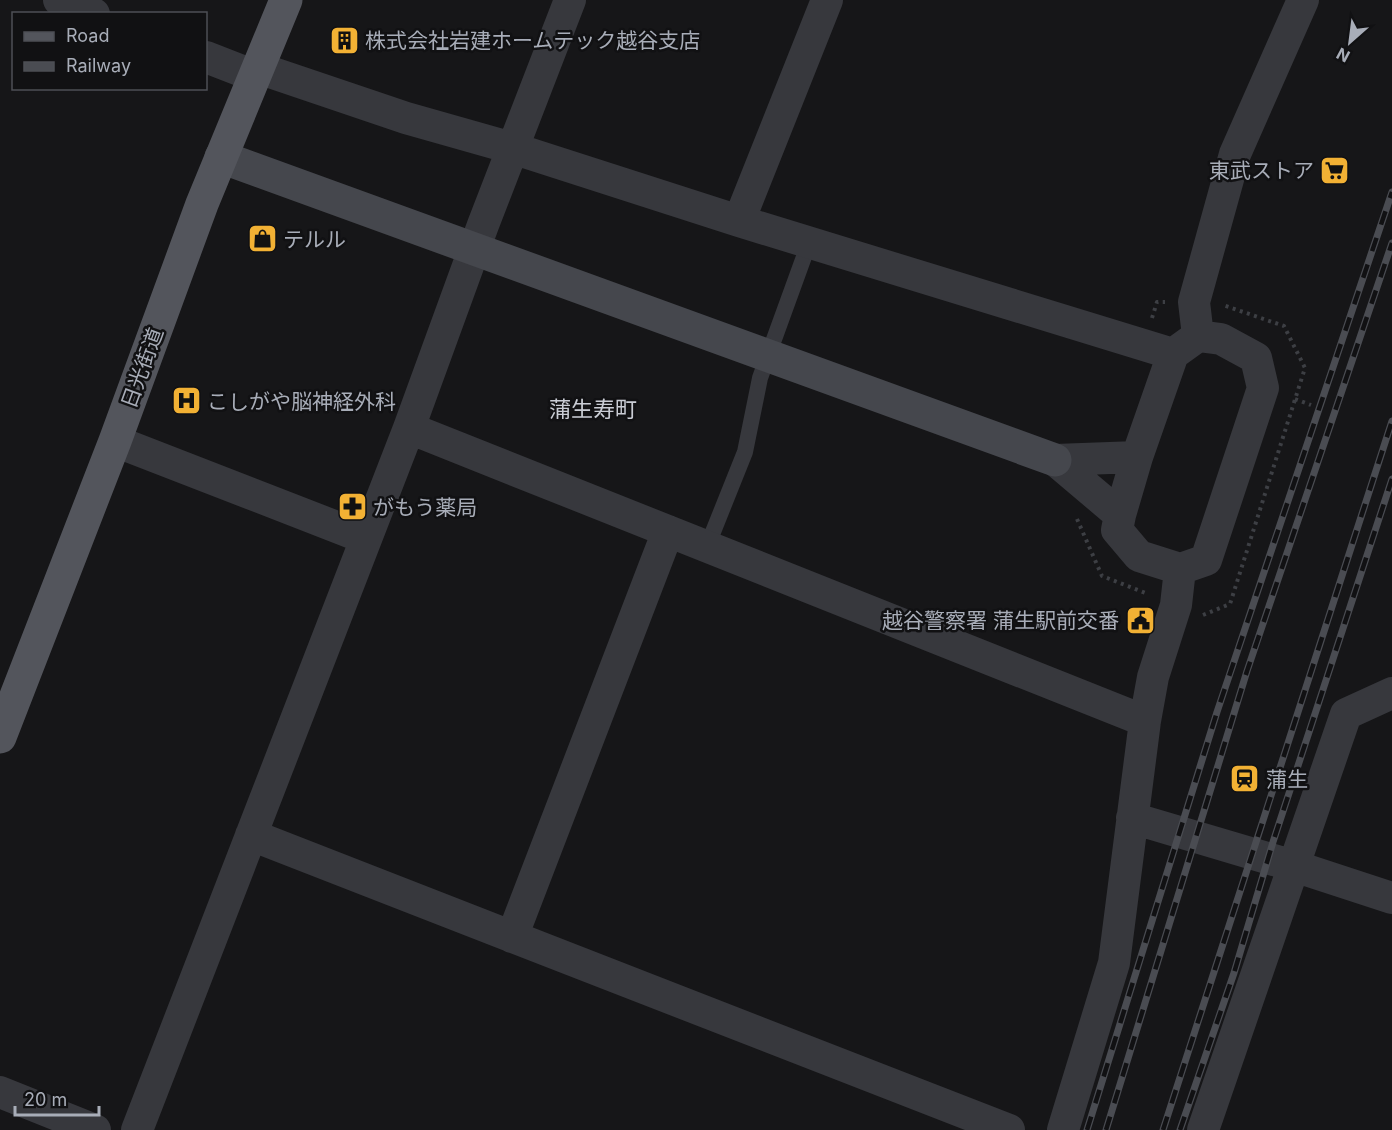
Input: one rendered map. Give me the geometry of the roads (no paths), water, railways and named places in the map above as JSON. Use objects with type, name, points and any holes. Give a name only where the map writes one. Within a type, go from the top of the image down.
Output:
[{"type":"main road","name":"日光街道","points":[[0,737],[115,441],[202,204],[286,0]]},
{"type":"street","points":[[59,0],[89,12]]},
{"type":"street","points":[[137,1130],[409,428],[474,249],[570,0]]},
{"type":"street","points":[[739,221],[827,0]]},
{"type":"street","points":[[207,57],[512,148],[809,243],[1186,345],[1221,339],[1256,358],[1263,388],[1206,560],[1180,569],[1138,556],[1117,530],[1120,515],[1137,457],[1186,345],[1194,302],[1235,154],[1303,0]]},
{"type":"street","points":[[221,157],[1055,460],[1120,515]]},
{"type":"street","points":[[409,428],[1145,721]]},
{"type":"street","points":[[115,441],[365,538]]},
{"type":"street","points":[[1055,460],[1137,457]]},
{"type":"street","points":[[512,937],[668,531]]},
{"type":"street","points":[[1063,1130],[1114,963],[1145,721],[1153,677],[1176,605],[1180,569]]},
{"type":"street","points":[[1203,1130],[1346,714],[1392,693]]},
{"type":"street","points":[[1132,818],[1392,898]]},
{"type":"street","points":[[251,835],[1009,1130]]},
{"type":"street","points":[[0,1092],[95,1130]]},
{"type":"lane","points":[[707,547],[745,453],[760,378],[809,243]]},
{"type":"railway","points":[[1087,1130],[1217,712],[1392,192]]},
{"type":"railway","points":[[1106,1130],[1247,671],[1392,243]]},
{"type":"railway","points":[[1163,1130],[1392,421]]},
{"type":"railway","points":[[1180,1130],[1234,973],[1273,842],[1392,479]]},
{"type":"place","name":"株式会社岩建ホームテック越谷支店","points":[[344,40]]},
{"type":"place","name":"東武ストア","points":[[1335,170]]},
{"type":"place","name":"テルル","points":[[262,239]]},
{"type":"place","name":"こしがや脳神経外科","points":[[186,401]]},
{"type":"place","name":"がもう薬局","points":[[352,507]]},
{"type":"place","name":"越谷警察署 蒲生駅前交番","points":[[1140,620]]},
{"type":"place","name":"蒲生","points":[[1245,779]]},
{"type":"district","name":"蒲生寿町","points":[[593,409]]}]
